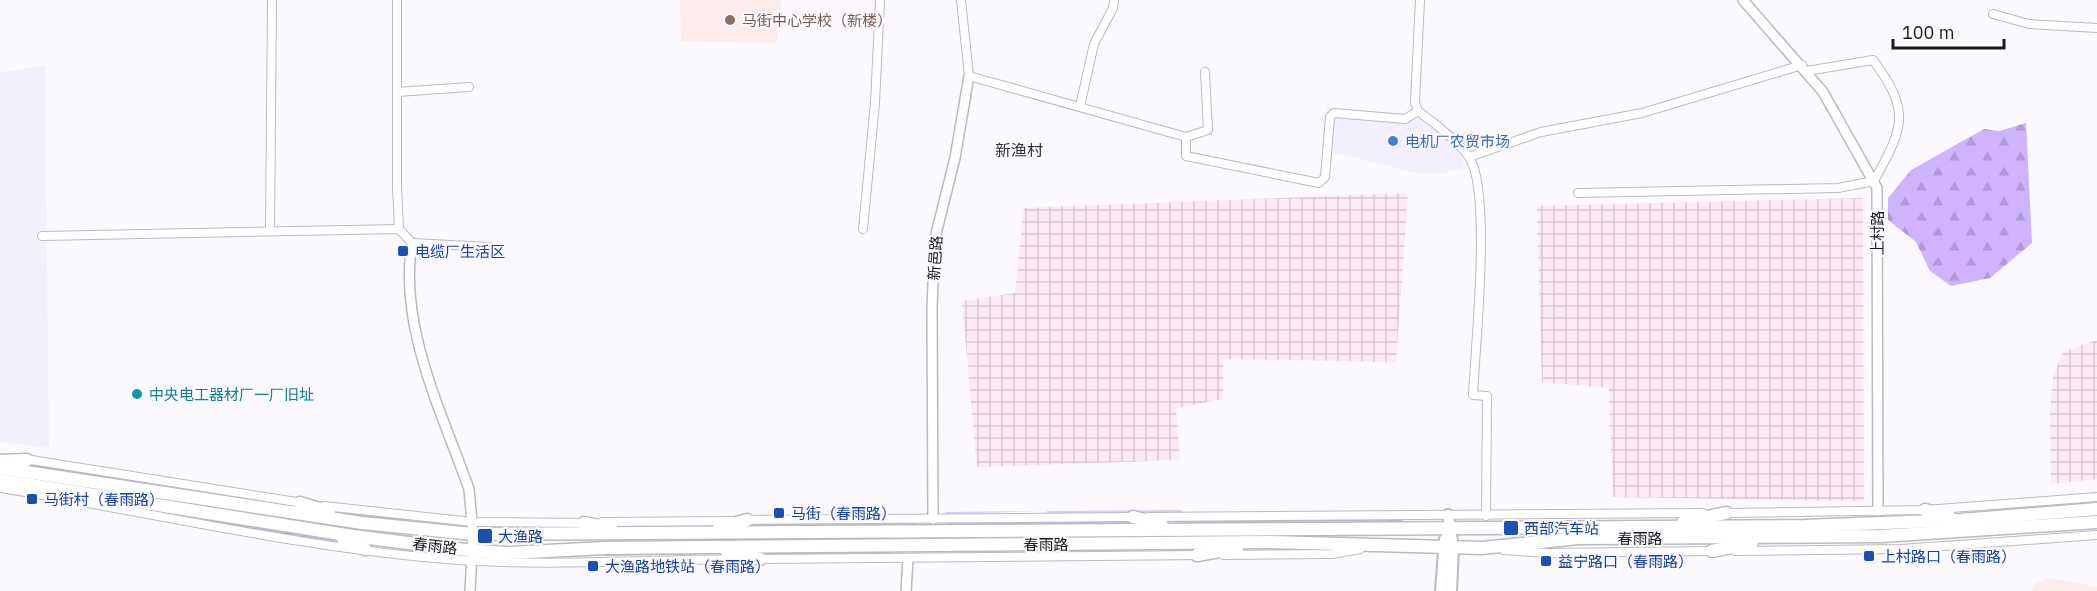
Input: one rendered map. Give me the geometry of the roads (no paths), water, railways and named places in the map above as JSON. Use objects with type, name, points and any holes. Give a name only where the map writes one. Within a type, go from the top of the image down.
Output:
[{"type":"main road","points":[[0,461],[27,460]]},
{"type":"main road","name":"春雨路","points":[[0,468],[362,523],[639,534],[1177,529],[1448,521],[1653,528],[1805,526],[1960,520],[2065,512],[2096,522]]},
{"type":"main road","name":"春雨路","points":[[0,480],[472,555],[605,548],[1270,542],[1482,548],[1578,538],[1779,537],[1958,532],[2096,522]]},
{"type":"main road","points":[[98,503],[164,505]]},
{"type":"main road","points":[[300,503],[362,523]]},
{"type":"main road","points":[[2065,512],[2097,504]]},
{"type":"main road","points":[[1925,510],[1960,520]]},
{"type":"main road","points":[[1653,528],[1726,513]]},
{"type":"main road","points":[[1133,517],[1177,529]]},
{"type":"main road","points":[[701,533],[747,520]]},
{"type":"main road","points":[[1448,521],[1451,591]]},
{"type":"main road","points":[[584,523],[639,534]]},
{"type":"main road","points":[[325,531],[365,549]]},
{"type":"main road","points":[[1712,551],[1779,537]]},
{"type":"main road","points":[[1197,555],[1270,542]]},
{"type":"main road","points":[[705,547],[760,559]]},
{"type":"main road","points":[[1441,591],[1448,547]]},
{"type":"main road","points":[[500,561],[559,552]]},
{"type":"street","points":[[270,231],[272,0]]},
{"type":"street","points":[[397,0],[396,92],[399,229],[412,243],[489,247]]},
{"type":"street","points":[[863,229],[876,103],[880,0]]},
{"type":"street","name":"新邑路","points":[[933,519],[932,308],[935,238],[955,158],[969,76],[960,0]]},
{"type":"street","points":[[1080,106],[1094,44],[1113,8],[1114,0]]},
{"type":"street","points":[[1420,0],[1415,102],[1418,111],[1469,157],[1478,178],[1480,285],[1473,395],[1487,396],[1486,516]]},
{"type":"street","name":"上村路","points":[[1743,0],[1823,92],[1877,188],[1878,512]]},
{"type":"street","points":[[1993,14],[2029,24],[2097,28]]},
{"type":"street","points":[[1469,157],[1541,132],[1642,113],[1804,68],[1873,60],[1892,85],[1900,107],[1897,134],[1874,181],[1838,188],[1578,193]]},
{"type":"street","points":[[969,76],[1186,137],[1208,130],[1205,72]]},
{"type":"street","points":[[396,92],[469,87]]},
{"type":"street","points":[[1186,137],[1186,156],[1319,183],[1325,177],[1330,117],[1334,113],[1405,119],[1418,111]]},
{"type":"street","points":[[42,236],[399,229]]},
{"type":"street","points":[[412,243],[408,267],[410,309],[418,343],[469,489],[473,528],[470,591]]},
{"type":"street","points":[[0,456],[473,528],[747,520],[1133,517],[1448,521],[1486,516],[1878,512],[2097,497]]},
{"type":"street","points":[[0,488],[98,503],[166,519],[365,549],[472,555],[500,561],[1332,554],[1374,546]]},
{"type":"street","points":[[1482,548],[1547,553],[1901,549],[2096,522]]},
{"type":"street","points":[[906,591],[908,559]]},
{"type":"place","name":"马街中心学校（新楼）","points":[[730,20]]},
{"type":"place","name":"电机厂农贸市场","points":[[1393,141]]},
{"type":"place","name":"电缆厂生活区","points":[[403,251]]},
{"type":"place","name":"中央电工器材厂一厂旧址","points":[[137,394]]},
{"type":"place","name":"马街村（春雨路）","points":[[32,499]]},
{"type":"place","name":"马街（春雨路）","points":[[779,513]]},
{"type":"place","name":"西部汽车站","points":[[1511,528]]},
{"type":"place","name":"大渔路","points":[[485,536]]},
{"type":"place","name":"上村路口（春雨路）","points":[[1869,556]]},
{"type":"place","name":"益宁路口（春雨路）","points":[[1546,561]]},
{"type":"place","name":"大渔路地铁站（春雨路）","points":[[593,566]]},
{"type":"district","name":"新渔村","points":[[1019,150]]}]
